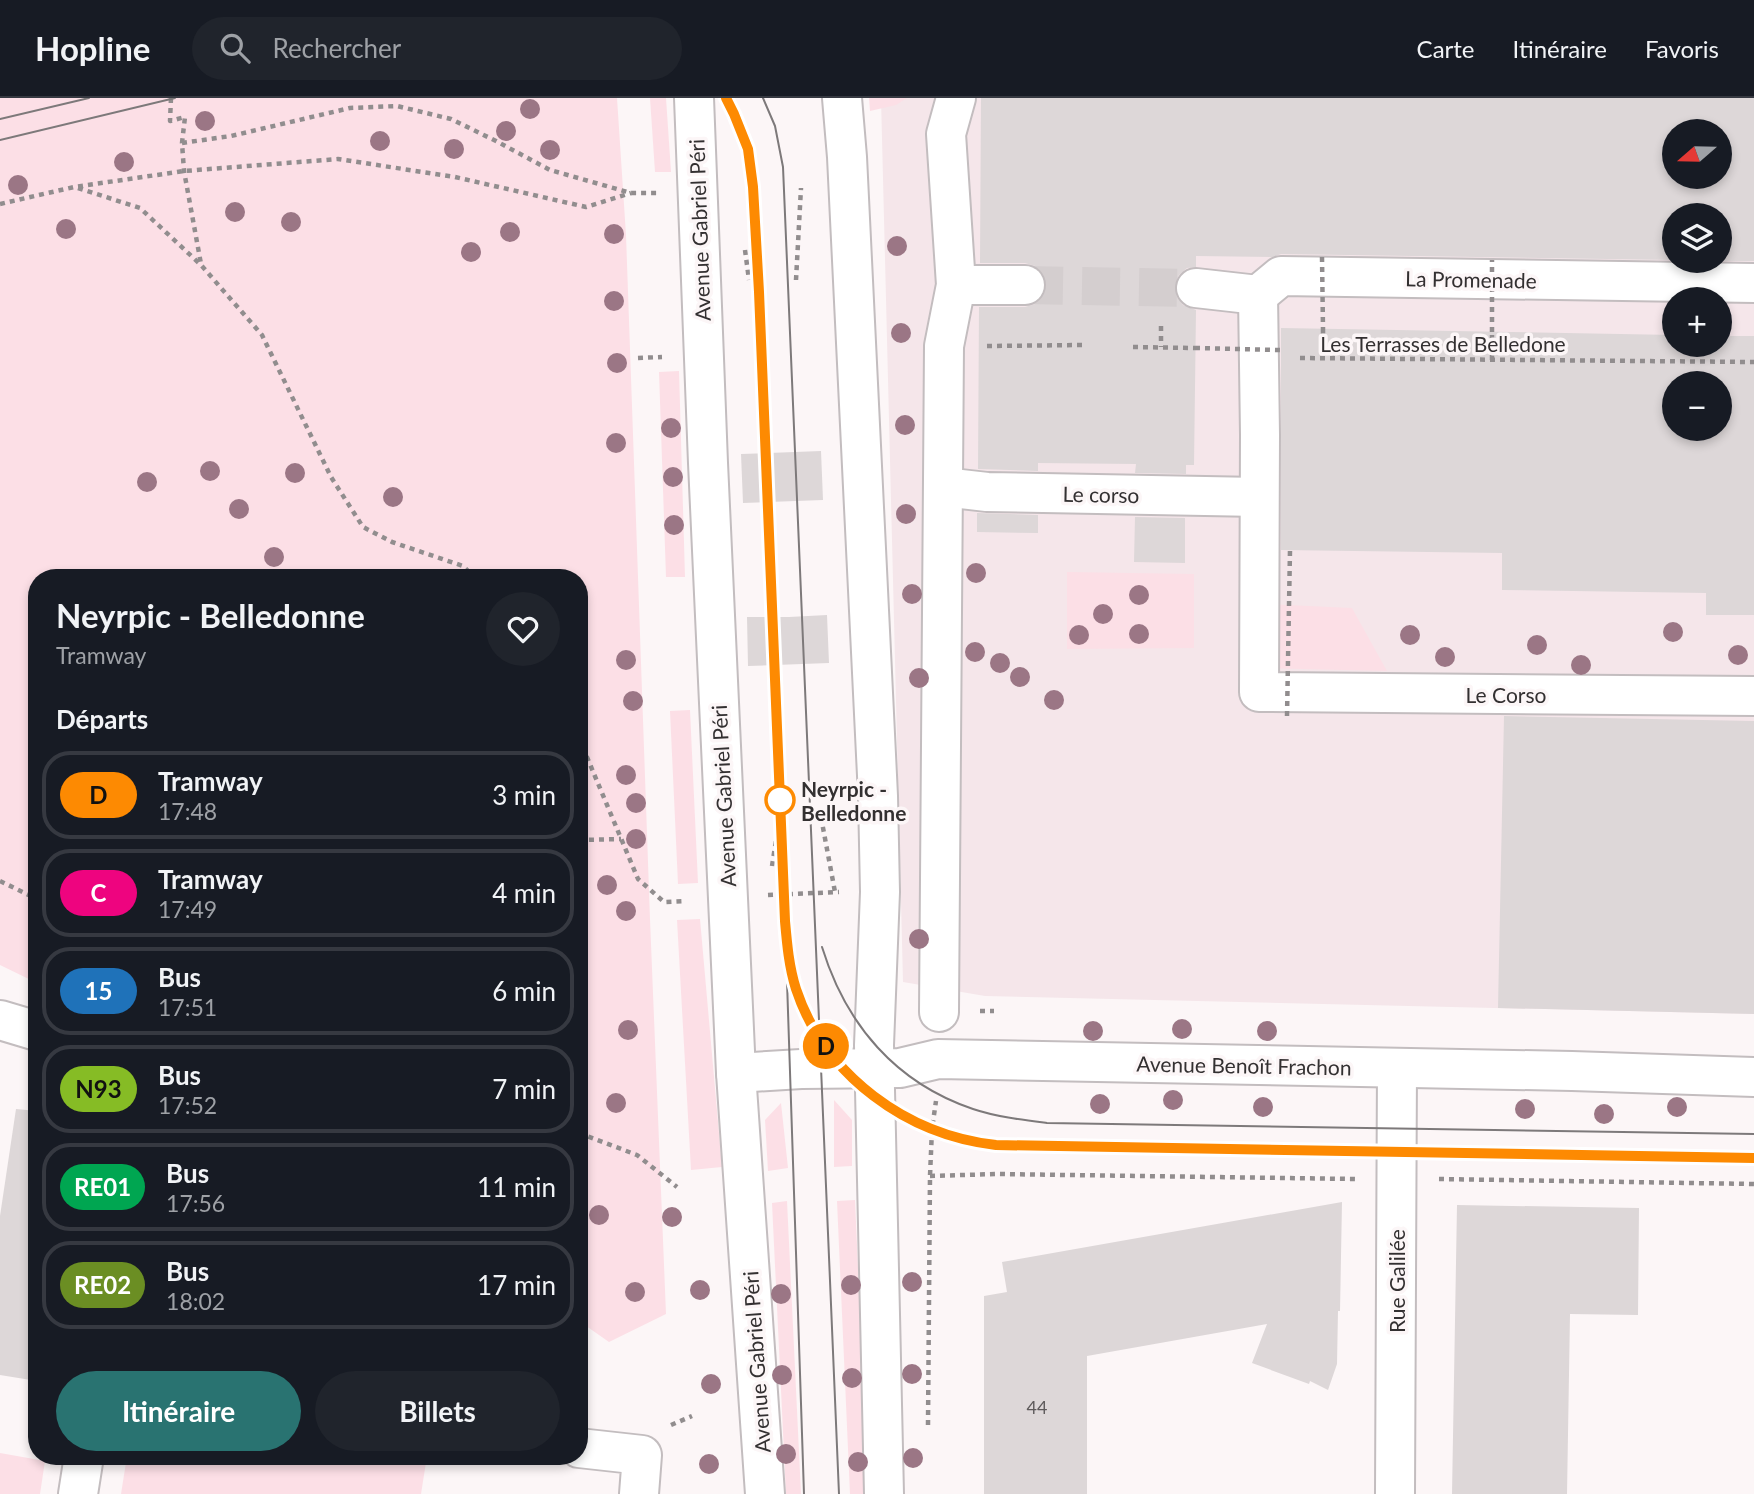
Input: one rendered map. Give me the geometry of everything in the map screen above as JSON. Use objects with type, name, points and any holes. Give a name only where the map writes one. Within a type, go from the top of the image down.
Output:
[{"type":"street","name":"Avenue Gabriel Péri","points":[[694,98],[736,1073],[765,1494]]},
{"type":"street","points":[[842,98],[876,750],[880,892],[875,1068],[884,1494]]},
{"type":"street","points":[[939,1012],[944,346],[956,285],[946,134],[956,98]]},
{"type":"street","name":"La Promenade","points":[[1258,295],[1281,276],[1754,283]]},
{"type":"street","points":[[956,285],[1025,285]]},
{"type":"street","points":[[1196,288],[1258,295],[1253,471],[1273,704]]},
{"type":"street","name":"Le corso","points":[[943,487],[987,492],[1253,471]]},
{"type":"street","name":"Le Corso","points":[[1273,704],[1754,696]]},
{"type":"street","name":"Avenue Benoît Frachon","points":[[736,1073],[900,1068],[938,1059],[1754,1077]]},
{"type":"street","name":"Rue Galilée","points":[[1395,1494],[1397,1068]]},
{"type":"street","points":[[588,1449],[642,1455],[639,1494]]},
{"type":"street","points":[[78,1494],[83,1465]]},
{"type":"path","points":[[171,98],[170,121],[184,117],[184,171],[201,265]]},
{"type":"path","points":[[182,143],[231,136],[350,108],[397,106],[450,119],[550,170],[631,193],[665,193]]},
{"type":"path","points":[[0,204],[74,187],[184,171],[338,159],[454,177],[586,207],[631,193]]},
{"type":"path","points":[[74,187],[140,208],[201,265],[262,335],[331,477],[363,527],[392,542],[466,569]]},
{"type":"path","points":[[796,280],[801,188]]},
{"type":"path","points":[[1322,257],[1323,358]]},
{"type":"path","points":[[1492,260],[1492,359]]},
{"type":"path","points":[[1161,326],[1161,347]]},
{"type":"path","points":[[1006,346],[1084,345]]},
{"type":"path","points":[[1133,347],[1280,350],[1287,354]]},
{"type":"path","points":[[639,358],[664,356]]},
{"type":"path","name":"Les Terrasses de Belledone","points":[[1293,358],[1754,362]]},
{"type":"path","points":[[1273,704],[1290,550]]},
{"type":"path","points":[[588,760],[638,879],[664,902],[767,895],[880,892]]},
{"type":"path","points":[[821,817],[835,892]]},
{"type":"path","points":[[588,840],[621,839]]},
{"type":"path","points":[[0,881],[28,895]]},
{"type":"path","points":[[928,1436],[930,1176],[937,1093]]},
{"type":"path","points":[[588,1136],[637,1155],[677,1187]]},
{"type":"path","points":[[930,1176],[997,1174],[1364,1179]]},
{"type":"path","points":[[1432,1179],[1754,1184]]},
{"type":"shaded area","points":[[0,98],[617,98],[626,235],[666,1314],[609,1342],[588,1327],[588,569],[28,569],[28,979],[0,965]]},
{"type":"shaded area","points":[[650,98],[666,98],[671,172],[655,172]]},
{"type":"shaded area","points":[[869,98],[907,98],[896,105],[870,111]]},
{"type":"shaded area","points":[[881,98],[1754,98],[1754,1014],[985,996],[903,982]]},
{"type":"shaded area","points":[[679,371],[685,577],[666,577],[659,372]]},
{"type":"shaded area","points":[[1067,572],[1194,574],[1194,648],[1067,649]]},
{"type":"shaded area","points":[[1262,604],[1352,608],[1387,671],[1261,668]]},
{"type":"shaded area","points":[[690,710],[698,883],[678,884],[670,711]]},
{"type":"shaded area","points":[[700,919],[722,1167],[691,1170],[677,920]]},
{"type":"shaded area","points":[[834,1100],[852,1120],[852,1166],[834,1167]]},
{"type":"shaded area","points":[[781,1103],[788,1168],[768,1171],[765,1120]]},
{"type":"shaded area","points":[[855,1200],[868,1494],[850,1494],[837,1201]]},
{"type":"shaded area","points":[[787,1201],[801,1494],[786,1494],[772,1203]]},
{"type":"shaded area","points":[[0,1453],[28,1458],[28,1465],[44,1465],[40,1494],[0,1494]]},
{"type":"shaded area","points":[[126,1465],[426,1465],[421,1494],[121,1494]]},
{"type":"building","points":[[981,98],[1754,98],[1754,261],[1732,261],[1732,203],[1662,203],[1662,260],[1281,254],[1273,257],[1196,256],[1196,267],[1187,268],[1179,275],[1174,286],[1176,296],[1183,305],[1196,310],[1194,465],[1186,465],[1186,474],[1135,473],[1136,464],[1038,463],[1038,471],[978,469],[979,307],[1025,307],[1035,304],[1044,296],[1047,286],[1044,275],[1035,266],[1025,263],[980,263]]},
{"type":"building","points":[[1281,328],[1662,335],[1662,357],[1732,357],[1732,336],[1754,336],[1754,615],[1706,615],[1706,593],[1502,590],[1502,553],[1281,550]]},
{"type":"building","points":[[821,451],[823,500],[743,503],[741,454]]},
{"type":"building","points":[[977,513],[1038,515],[1038,533],[977,532]]},
{"type":"building","points":[[1135,517],[1185,518],[1185,563],[1134,562]]},
{"type":"building","points":[[827,615],[829,663],[748,666],[747,617]]},
{"type":"building","points":[[1504,716],[1754,721],[1754,1014],[1498,1008]]},
{"type":"building","points":[[16,1109],[28,1110],[28,1380],[0,1375],[0,1216]]},
{"type":"building","points":[[1342,1202],[1337,1364],[1328,1390],[1310,1381],[1309,1384],[1252,1363],[1267,1324],[1087,1356],[1087,1494],[984,1494],[984,1296],[1007,1292],[1002,1262]]},
{"type":"building","points":[[1457,1205],[1639,1208],[1638,1315],[1570,1314],[1567,1494],[1452,1494]]},
{"type":"tunnel","points":[[1025,285],[1196,288]]},
{"type":"tram line","points":[[0,119],[89,98]]},
{"type":"tram line","points":[[0,140],[175,98]]},
{"type":"tram line","points":[[726,98],[748,149],[754,193],[785,921],[804,1494]]},
{"type":"tram line","name":"D","points":[[726,98],[748,149],[753,187],[788,952],[801,1001],[820,1038],[843,1069],[860,1086],[900,1114],[947,1135],[982,1144],[1754,1158]]},
{"type":"tram line","points":[[763,98],[775,126],[783,167],[839,1494]]},
{"type":"tram line","points":[[822,947],[832,975],[860,1026],[898,1067],[945,1098],[1001,1116],[1047,1123],[1754,1134]]},
{"type":"tram line","points":[[792,973],[803,1005],[818,1035],[838,1062],[861,1086],[918,1123],[949,1135],[982,1143],[1041,1147],[1754,1158]]},
{"type":"place","name":"Neyrpic - Belledonne","points":[[780,800]]}]
